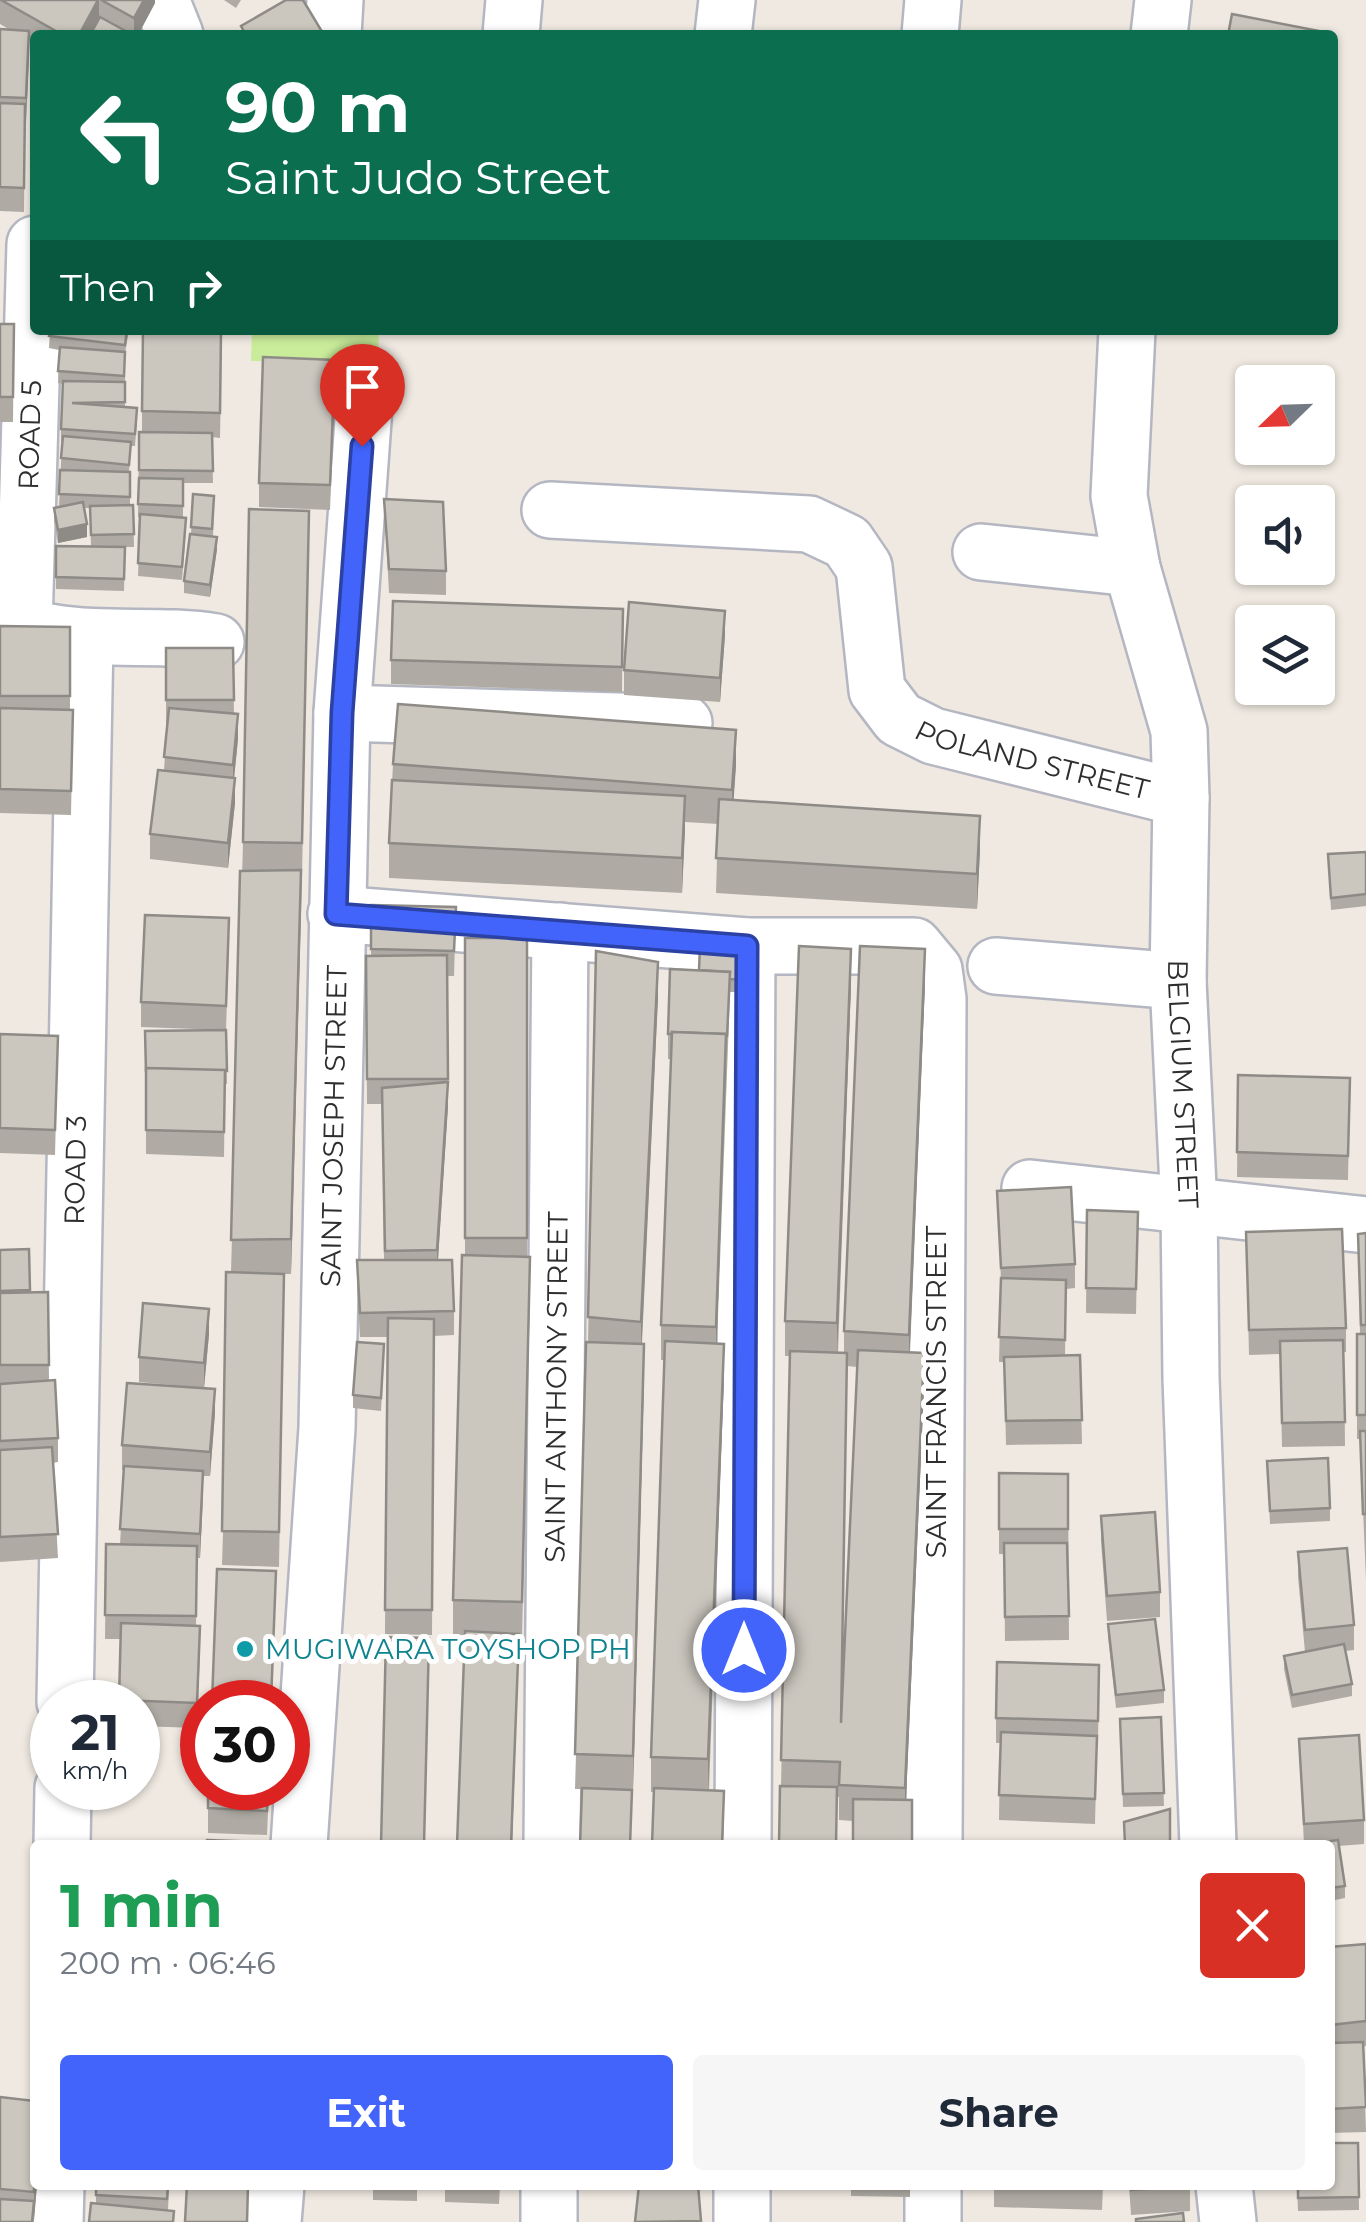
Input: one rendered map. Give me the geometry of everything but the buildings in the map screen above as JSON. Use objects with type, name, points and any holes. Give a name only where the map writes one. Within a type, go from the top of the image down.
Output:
[{"type":"street","points":[[162,0],[174,30]]},
{"type":"street","points":[[333,30],[336,0]]},
{"type":"street","points":[[511,30],[514,0]]},
{"type":"street","points":[[724,30],[727,0]]},
{"type":"street","points":[[930,30],[933,0]]},
{"type":"street","points":[[1160,30],[1163,0]]},
{"type":"street","name":"ROAD 5","points":[[12,627],[30,327]]},
{"type":"street","name":"BELGIUM STREET","points":[[1113,335],[1119,496],[1132,568],[1179,731],[1178,982],[1189,1207],[1191,1378],[1208,1840]]},
{"type":"street","name":"SAINT JOSEPH STREET","points":[[299,1840],[328,1428],[342,713],[364,407]]},
{"type":"street","name":"POLAND STREET","points":[[550,510],[809,524],[847,542],[864,567],[877,690],[899,719],[933,736],[1181,798]]},
{"type":"street","points":[[980,552],[1132,568]]},
{"type":"street","points":[[12,627],[85,638],[182,636],[216,642]]},
{"type":"street","name":"ROAD 3","points":[[65,1680],[85,638]]},
{"type":"street","points":[[342,713],[684,722]]},
{"type":"street","points":[[336,914],[747,946],[743,1840]]},
{"type":"street","name":"SAINT ANTHONY STREET","points":[[552,1840],[560,931]]},
{"type":"street","name":"SAINT FRANCIS STREET","points":[[747,946],[914,946],[934,970],[938,999],[934,1840]]},
{"type":"street","points":[[996,966],[1178,982]]},
{"type":"street","points":[[1030,1188],[1366,1225]]},
{"type":"street","points":[[62,1840],[63,1810]]},
{"type":"street","points":[[55,2222],[56,2190]]},
{"type":"street","points":[[273,2222],[276,2190]]},
{"type":"street","points":[[549,2222],[550,2190]]},
{"type":"street","points":[[742,2190],[742,2222]]},
{"type":"street","points":[[933,2190],[933,2222]]},
{"type":"street","points":[[1225,2190],[1228,2222]]},
{"type":"green space","points":[[252,335],[379,335],[378,363],[251,361]]},
{"type":"place","name":"MUGIWARA TOYSHOP PH","points":[[245,1649]]},
{"type":"route","points":[[362,446],[342,713],[336,914],[747,946],[744,1650]]}]
